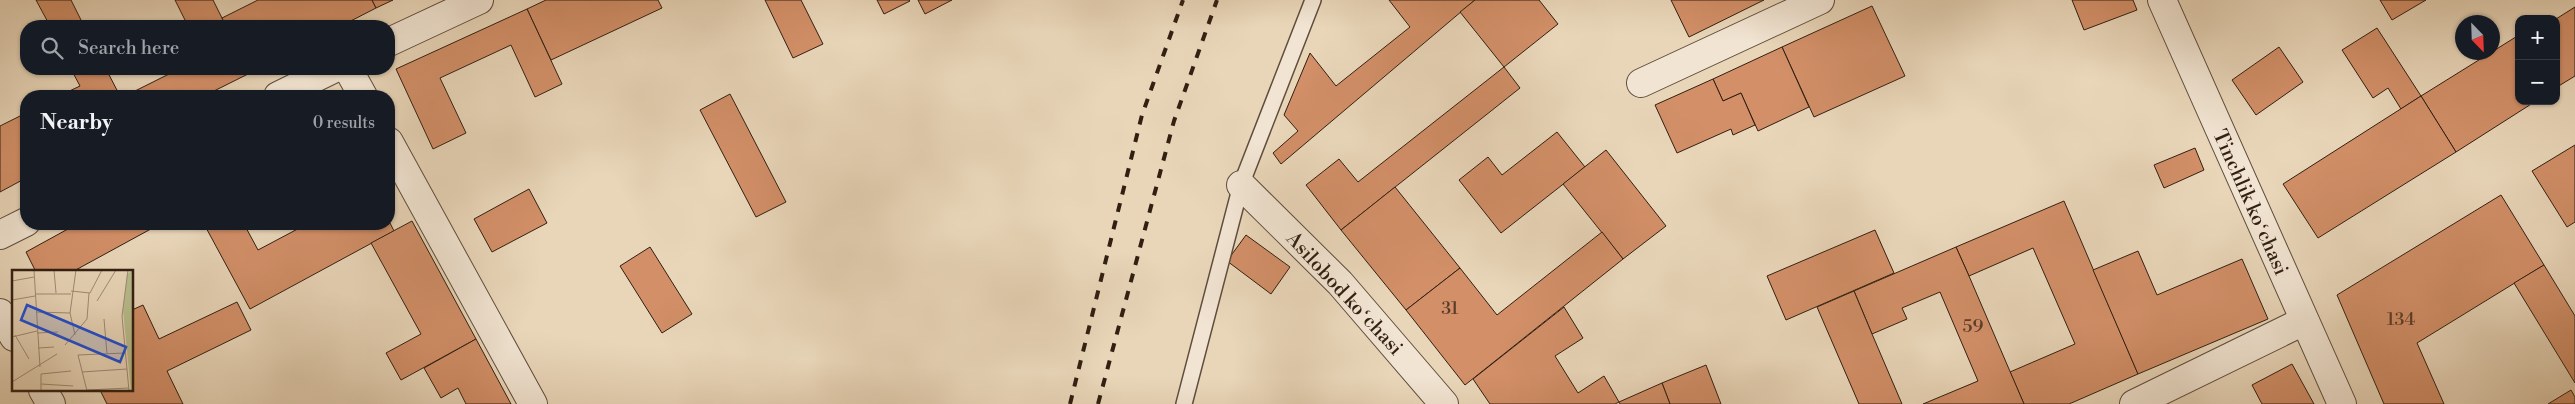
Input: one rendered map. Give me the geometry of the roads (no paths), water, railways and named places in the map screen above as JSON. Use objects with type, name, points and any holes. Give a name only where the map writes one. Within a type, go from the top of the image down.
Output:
[{"type":"street","points":[[395,39],[478,0]]},
{"type":"street","points":[[1641,83],[1820,0]]},
{"type":"street","name":"Tinchlik koʻchasi","points":[[2162,0],[2342,404]]},
{"type":"street","points":[[290,90],[321,75]]},
{"type":"street","points":[[351,75],[360,90]]},
{"type":"street","points":[[395,153],[533,404]]},
{"type":"street","name":"Asilobod koʻchasi","points":[[1241,185],[1340,282],[1444,404]]},
{"type":"street","points":[[0,235],[20,225]]},
{"type":"street","points":[[0,313],[12,334]]},
{"type":"street","points":[[2134,404],[2304,321]]},
{"type":"street","points":[[44,392],[51,404]]},
{"type":"lane","points":[[1184,404],[1241,185],[1313,0]]},
{"type":"railway","points":[[1070,404],[1142,115],[1183,0]]},
{"type":"railway","points":[[1098,404],[1174,121],[1217,0]]}]
